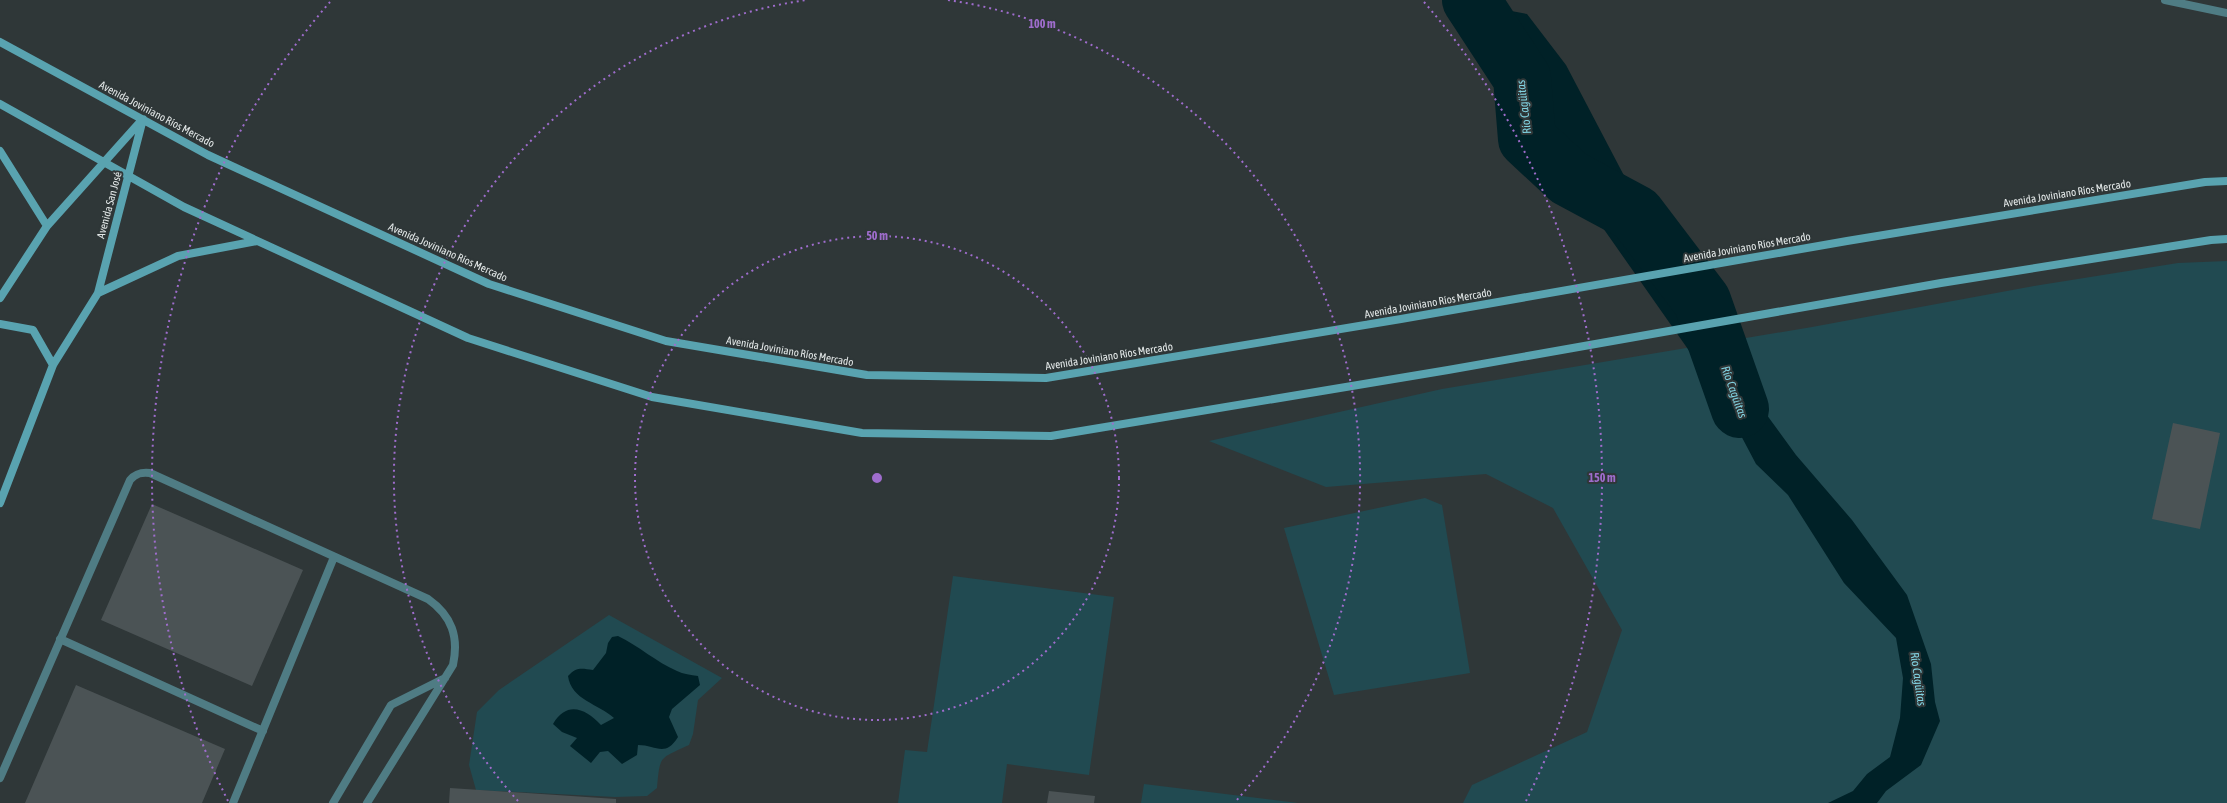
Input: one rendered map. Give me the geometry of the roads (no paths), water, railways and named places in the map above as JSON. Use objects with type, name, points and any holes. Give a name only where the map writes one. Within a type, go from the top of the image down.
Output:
[{"type":"main road","name":"Avenida Joviniano Ríos Mercado","points":[[0,42],[208,154],[489,284],[666,341],[867,375],[1046,378],[1401,319],[1847,241],[2205,182],[2227,182]]},
{"type":"main road","points":[[0,104],[184,207],[468,338],[652,397],[862,433],[1051,436],[1448,370],[1941,283],[2210,240],[2227,239]]},
{"type":"main road","name":"Avenida San José","points":[[0,298],[47,226],[143,119]]},
{"type":"main road","name":"Avenida San José","points":[[0,503],[53,365],[98,292],[143,119]]},
{"type":"main road","points":[[0,151],[47,226]]},
{"type":"main road","points":[[98,292],[178,256],[257,241]]},
{"type":"main road","points":[[0,324],[33,330],[53,365]]},
{"type":"street","points":[[2165,0],[2227,13]]},
{"type":"street","points":[[0,778],[130,480],[140,473],[150,473],[428,600],[446,615],[455,636],[456,651],[453,665],[367,803]]},
{"type":"street","points":[[234,803],[334,557]]},
{"type":"street","points":[[60,639],[263,731]]},
{"type":"street","points":[[333,803],[391,705],[446,678]]},
{"type":"water","points":[[1474,4],[1527,14],[1566,65],[1641,208],[1737,374],[1796,455],[1852,520],[1907,595],[1931,664],[1935,702],[1940,721],[1921,765],[1886,791],[1877,803],[1828,803],[1853,791],[1867,774],[1890,757],[1900,718],[1903,678],[1896,638],[1844,583],[1788,495],[1756,464],[1718,392],[1596,218],[1536,94]]},
{"type":"water","points":[[618,636],[669,667],[682,673],[698,676],[700,685],[672,709],[669,717],[678,737],[669,747],[660,749],[638,745],[637,755],[622,764],[608,751],[600,752],[591,763],[570,746],[577,738],[562,732],[553,724],[558,716],[570,710],[583,711],[601,725],[614,718],[586,701],[574,691],[568,676],[579,669],[593,670],[606,653],[608,643],[612,637]]},
{"type":"waterway","name":"Río Cagüitas","points":[[1471,0],[1522,78],[1527,139],[1569,178],[1636,214],[1702,301],[1740,409]]}]
